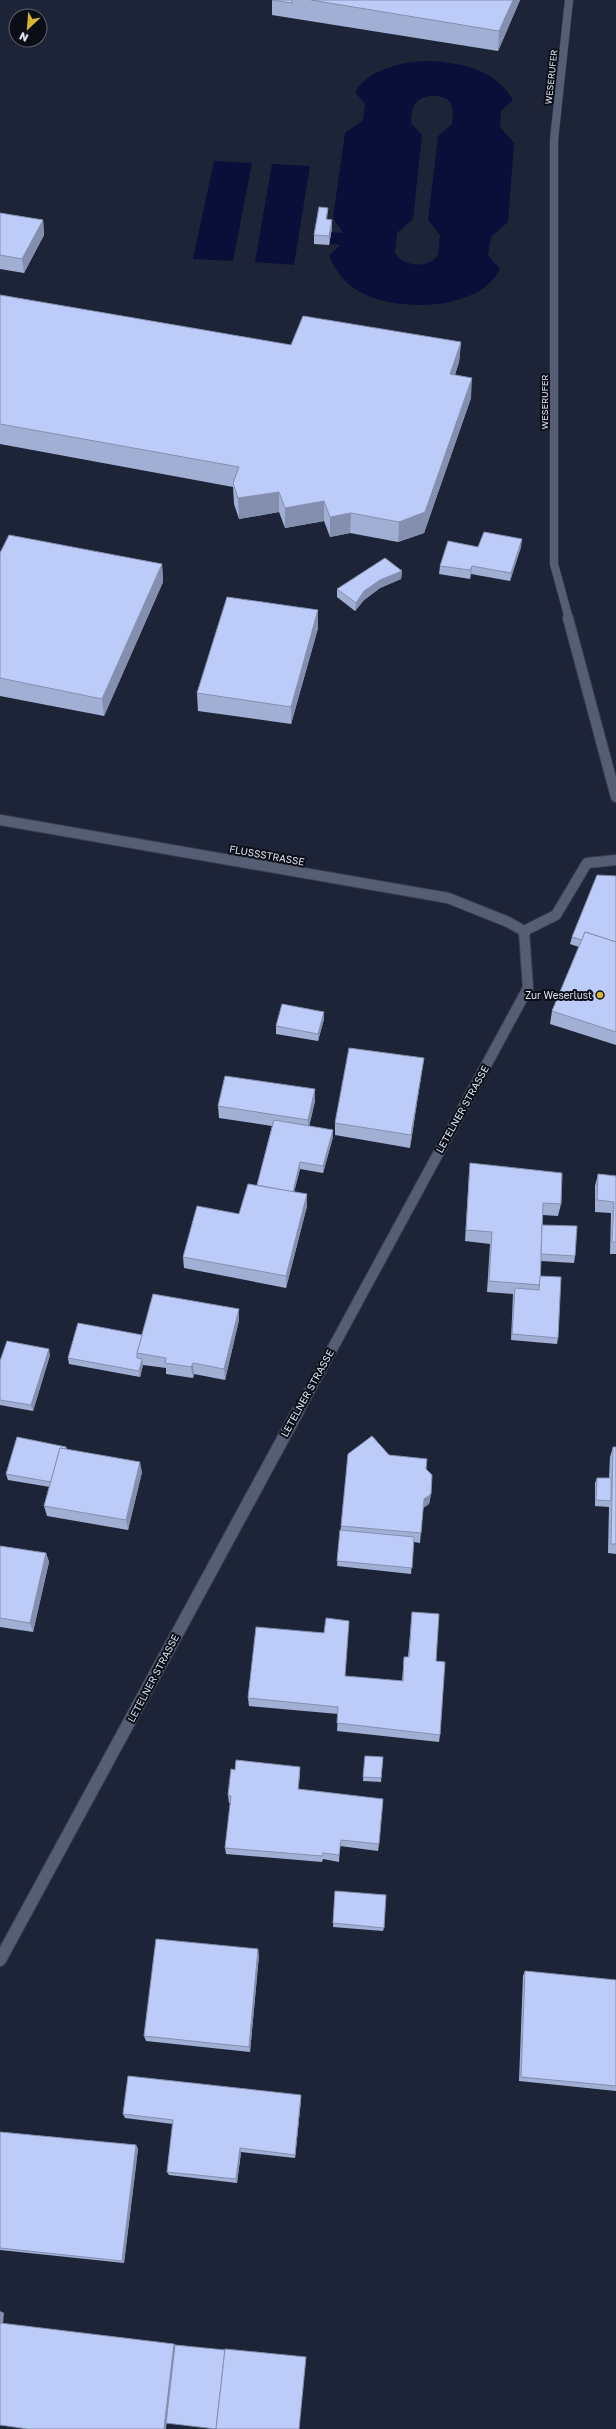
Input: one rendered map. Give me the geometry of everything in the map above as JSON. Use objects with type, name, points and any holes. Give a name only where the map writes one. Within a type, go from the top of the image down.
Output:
[{"type":"street","name":"WESERUFER","points":[[569,0],[554,140],[554,564],[616,797]]},
{"type":"street","name":"FLUSSSTRASSE","points":[[0,820],[448,898],[508,922],[524,932]]},
{"type":"street","points":[[524,932],[556,915],[587,863],[616,860]]},
{"type":"street","name":"LETELNER STRASSE","points":[[0,1960],[528,988],[524,932]]},
{"type":"shaded area","points":[[422,61],[445,62],[479,70],[498,82],[513,100],[501,111],[500,127],[514,143],[508,222],[491,237],[488,255],[500,269],[489,283],[474,294],[456,300],[436,304],[415,305],[375,299],[355,289],[341,276],[329,255],[341,245],[329,244],[331,232],[343,233],[333,218],[345,133],[363,120],[365,104],[355,92],[362,83],[379,71],[400,64]],"holes":[[[437,96],[447,99],[450,102],[453,111],[452,124],[438,136],[428,220],[440,235],[438,255],[429,263],[416,264],[404,261],[395,253],[397,233],[413,219],[422,135],[411,123],[414,105],[424,97]]]},
{"type":"shaded area","points":[[214,161],[252,163],[233,261],[193,259]]},
{"type":"shaded area","points":[[272,164],[310,166],[294,265],[255,262]]},
{"type":"building","points":[[272,0],[292,0],[292,3]]},
{"type":"building","points":[[311,0],[513,0],[499,31]]},
{"type":"building","points":[[319,207],[328,208],[326,219],[332,220],[329,236],[314,235]]},
{"type":"building","points":[[0,213],[43,220],[22,259],[0,255]]},
{"type":"building","points":[[0,295],[291,345],[303,316],[461,342],[450,374],[472,378],[425,512],[399,522],[351,513],[330,517],[324,501],[285,508],[279,492],[238,498],[233,483],[239,467],[0,424]]},
{"type":"building","points":[[484,532],[522,539],[511,573],[472,566],[470,570],[440,566],[448,541],[478,547]]},
{"type":"building","points":[[9,535],[162,564],[102,699],[0,678],[0,553]]},
{"type":"building","points":[[385,558],[402,571],[380,580],[364,591],[356,603],[337,589]]},
{"type":"building","points":[[227,597],[318,610],[291,707],[197,693]]},
{"type":"building","points":[[597,875],[616,876],[616,942],[585,932],[582,940],[572,937]]},
{"type":"building","points":[[585,932],[616,942],[616,1032],[552,1011]]},
{"type":"building","points":[[282,1004],[324,1012],[318,1034],[276,1026]]},
{"type":"building","points":[[349,1048],[424,1058],[411,1135],[335,1123]]},
{"type":"building","points":[[225,1076],[315,1089],[308,1120],[218,1106]]},
{"type":"building","points":[[274,1120],[333,1130],[323,1166],[300,1162],[293,1192],[257,1185]]},
{"type":"building","points":[[470,1163],[562,1173],[561,1204],[543,1203],[540,1285],[489,1281],[492,1232],[466,1230]]},
{"type":"building","points":[[598,1174],[616,1176],[616,1242],[612,1242],[614,1202],[597,1200]]},
{"type":"building","points":[[248,1184],[307,1194],[286,1276],[183,1257],[197,1206],[239,1214]]},
{"type":"building","points":[[542,1225],[577,1226],[575,1256],[541,1254]]},
{"type":"building","points":[[540,1276],[561,1277],[558,1338],[512,1334],[515,1288],[539,1290]]},
{"type":"building","points":[[153,1294],[239,1309],[224,1369],[193,1363],[191,1367],[165,1363],[166,1358],[137,1353]]},
{"type":"building","points":[[78,1323],[142,1335],[137,1353],[137,1358],[142,1359],[139,1371],[68,1358]]},
{"type":"building","points":[[7,1341],[49,1349],[31,1405],[0,1400],[0,1361]]},
{"type":"building","points":[[372,1436],[389,1455],[427,1459],[426,1469],[432,1475],[431,1494],[424,1499],[421,1533],[341,1526],[348,1454]]},
{"type":"building","points":[[17,1437],[66,1447],[66,1449],[60,1448],[51,1482],[6,1474]]},
{"type":"building","points":[[613,1447],[616,1447],[616,1544],[611,1544]]},
{"type":"building","points":[[60,1448],[140,1462],[126,1520],[44,1506]]},
{"type":"building","points":[[597,1478],[611,1478],[611,1501],[596,1500]]},
{"type":"building","points":[[340,1530],[414,1537],[412,1568],[337,1561]]},
{"type":"building","points":[[0,1546],[46,1553],[30,1623],[0,1618]]},
{"type":"building","points":[[412,1612],[439,1614],[436,1661],[445,1662],[440,1735],[337,1723],[338,1707],[248,1698],[256,1627],[324,1633],[326,1618],[349,1621],[345,1676],[403,1681],[404,1657],[409,1657]]},
{"type":"building","points":[[365,1756],[383,1757],[381,1778],[363,1777]]},
{"type":"building","points":[[236,1760],[300,1767],[298,1789],[383,1799],[379,1844],[341,1840],[339,1855],[323,1853],[322,1856],[225,1848],[231,1796],[228,1795],[231,1769],[235,1770]]},
{"type":"building","points":[[335,1891],[386,1895],[384,1928],[333,1923]]},
{"type":"building","points":[[156,1939],[258,1949],[249,2047],[144,2036]]},
{"type":"building","points":[[525,1971],[616,1980],[616,2086],[521,2077]]},
{"type":"building","points":[[128,2076],[301,2095],[295,2155],[240,2148],[236,2179],[167,2172],[173,2120],[123,2114]]},
{"type":"building","points":[[0,2132],[136,2145],[122,2261],[0,2248]]},
{"type":"building","points":[[0,2323],[174,2344],[164,2429],[28,2429],[0,2425]]},
{"type":"building","points":[[175,2345],[225,2350],[216,2429],[166,2423]]},
{"type":"building","points":[[225,2349],[306,2357],[299,2429],[216,2429]]},
{"type":"place","name":"Zur Weserlust","points":[[600,995]]}]
